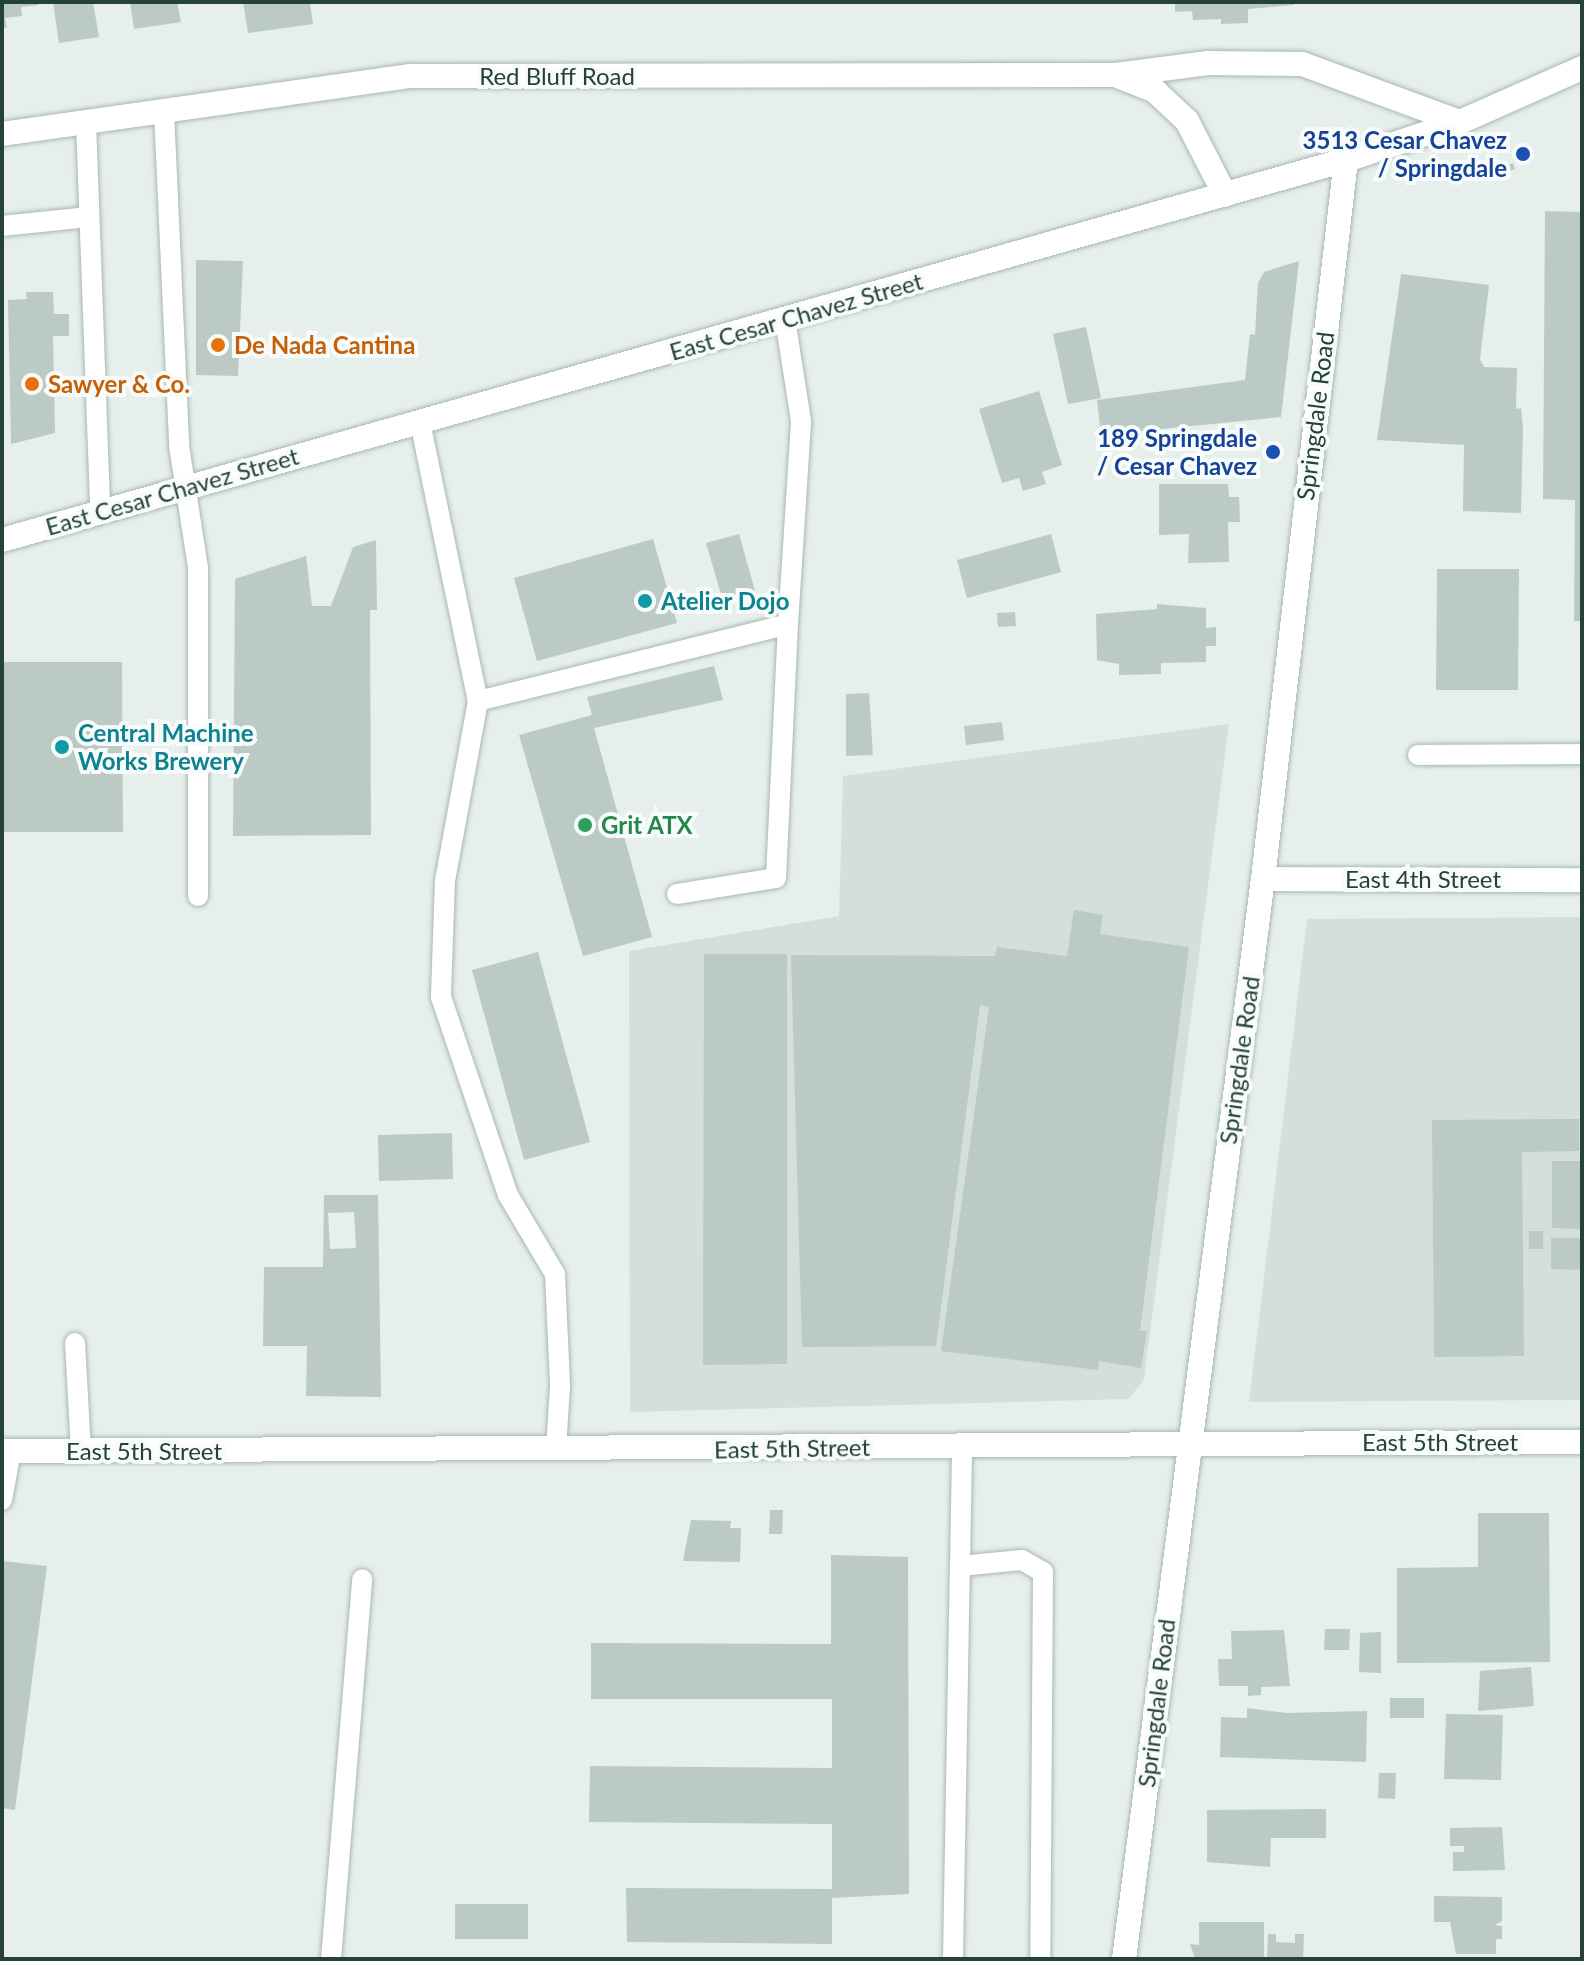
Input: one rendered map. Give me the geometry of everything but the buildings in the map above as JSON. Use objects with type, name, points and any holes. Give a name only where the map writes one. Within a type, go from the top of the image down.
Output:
[{"type":"street","name":"Red Bluff Road","points":[[2,134],[411,76],[1116,75],[1208,63],[1302,64],[1460,122]]},
{"type":"street","name":"East Cesar Chavez Street","points":[[2,540],[183,486],[1346,160],[1460,122],[1582,68]]},
{"type":"street","name":"Red Bluff Road","points":[[1116,75],[1155,91],[1187,121],[1225,195]]},
{"type":"street","name":"Springdale Road","points":[[1124,1959],[1263,879],[1346,160]]},
{"type":"street","name":"East 4th Street","points":[[1263,879],[1582,880]]},
{"type":"street","name":"East 5th Street","points":[[6,1451],[1582,1442]]},
{"type":"lane","points":[[164,111],[183,486],[198,568],[198,896]]},
{"type":"lane","points":[[86,122],[100,512]]},
{"type":"lane","points":[[2,226],[89,217]]},
{"type":"lane","points":[[677,894],[776,878],[801,421],[785,319]]},
{"type":"lane","points":[[420,422],[478,701],[445,880],[441,997],[508,1195],[555,1274],[560,1386],[556,1450]]},
{"type":"lane","points":[[478,701],[788,624]]},
{"type":"lane","points":[[1418,755],[1582,754]]},
{"type":"lane","points":[[75,1343],[81,1450]]},
{"type":"lane","points":[[953,1959],[962,1446]]},
{"type":"lane","points":[[2,1500],[6,1451]]},
{"type":"lane","points":[[960,1566],[1022,1560],[1043,1572],[1040,1959]]},
{"type":"lane","points":[[331,1959],[362,1579]]},
{"type":"shaded area","points":[[1229,724],[1144,1379],[1129,1399],[630,1412],[629,951],[839,916],[843,776]]},
{"type":"shaded area","points":[[1582,917],[1582,1400],[1249,1402],[1307,919]]},
{"type":"place","name":"3513 Cesar Chavez / Springdale","points":[[1523,154]]},
{"type":"place","name":"De Nada Cantina","points":[[218,345]]},
{"type":"place","name":"Sawyer & Co.","points":[[32,384]]},
{"type":"place","name":"189 Springdale / Cesar Chavez","points":[[1273,452]]},
{"type":"place","name":"Atelier Dojo","points":[[645,601]]},
{"type":"place","name":"Central Machine Works Brewery","points":[[62,747]]},
{"type":"place","name":"Grit ATX","points":[[585,825]]}]
